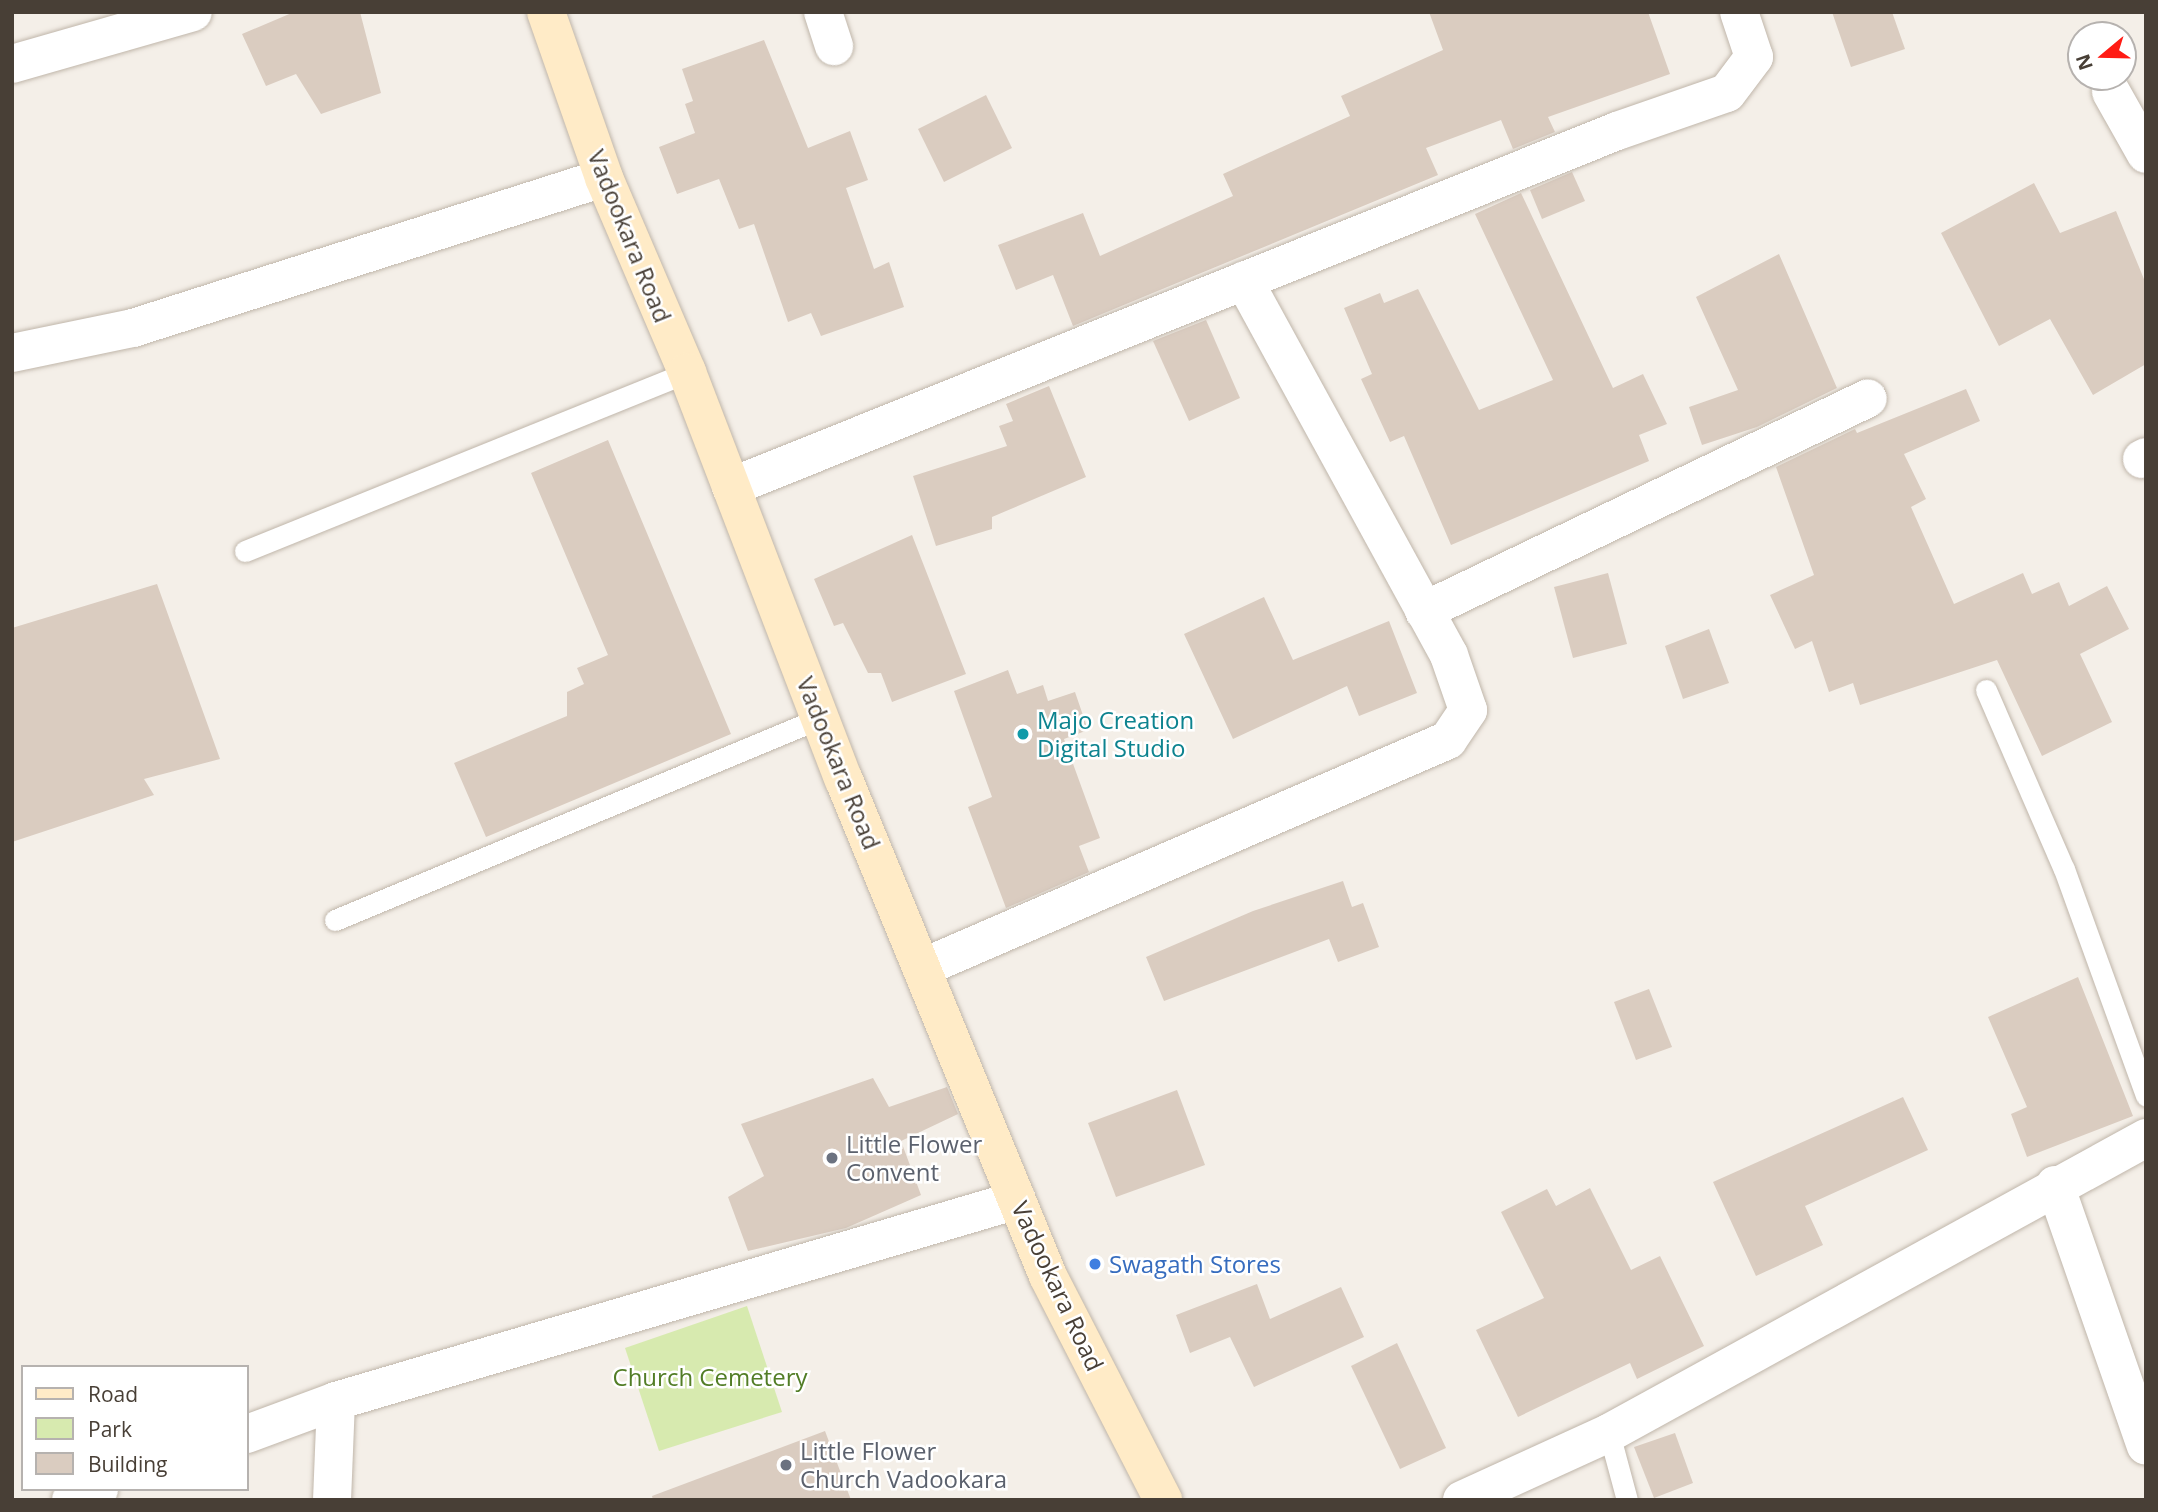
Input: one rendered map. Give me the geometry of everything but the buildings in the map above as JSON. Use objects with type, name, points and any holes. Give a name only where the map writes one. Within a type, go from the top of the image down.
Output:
[{"type":"street","points":[[12,64],[193,12]]},
{"type":"street","name":"Vadookara Road","points":[[546,12],[604,178],[687,372],[820,718],[1048,1276],[1163,1500]]},
{"type":"street","points":[[731,487],[1617,131],[1727,93],[1754,57],[1738,12]]},
{"type":"street","points":[[2111,92],[2146,154]]},
{"type":"street","points":[[12,353],[133,328],[604,178]]},
{"type":"street","points":[[922,968],[1448,740],[1468,710],[1449,655],[1244,280]]},
{"type":"street","points":[[1424,611],[1868,398]]},
{"type":"street","points":[[1462,1500],[1609,1433],[2055,1185],[2146,1138]]},
{"type":"street","points":[[2055,1185],[2146,1446]]},
{"type":"street","points":[[248,1434],[336,1401],[1017,1200]]},
{"type":"street","points":[[332,1500],[336,1401]]},
{"type":"street","points":[[71,1500],[94,1491]]},
{"type":"lane","points":[[244,551],[687,372]]},
{"type":"lane","points":[[1986,690],[2064,869],[2146,1096]]},
{"type":"lane","points":[[335,920],[820,718]]},
{"type":"lane","points":[[1609,1433],[1627,1500]]},
{"type":"green space","name":"Church Cemetery","points":[[747,1306],[782,1412],[659,1451],[625,1348]]},
{"type":"place","name":"Majo Creation Digital Studio","points":[[1023,734]]},
{"type":"place","name":"Little Flower Convent","points":[[832,1158]]},
{"type":"place","name":"Swagath Stores","points":[[1095,1264]]},
{"type":"place","name":"Little Flower Church Vadookara","points":[[786,1465]]}]
